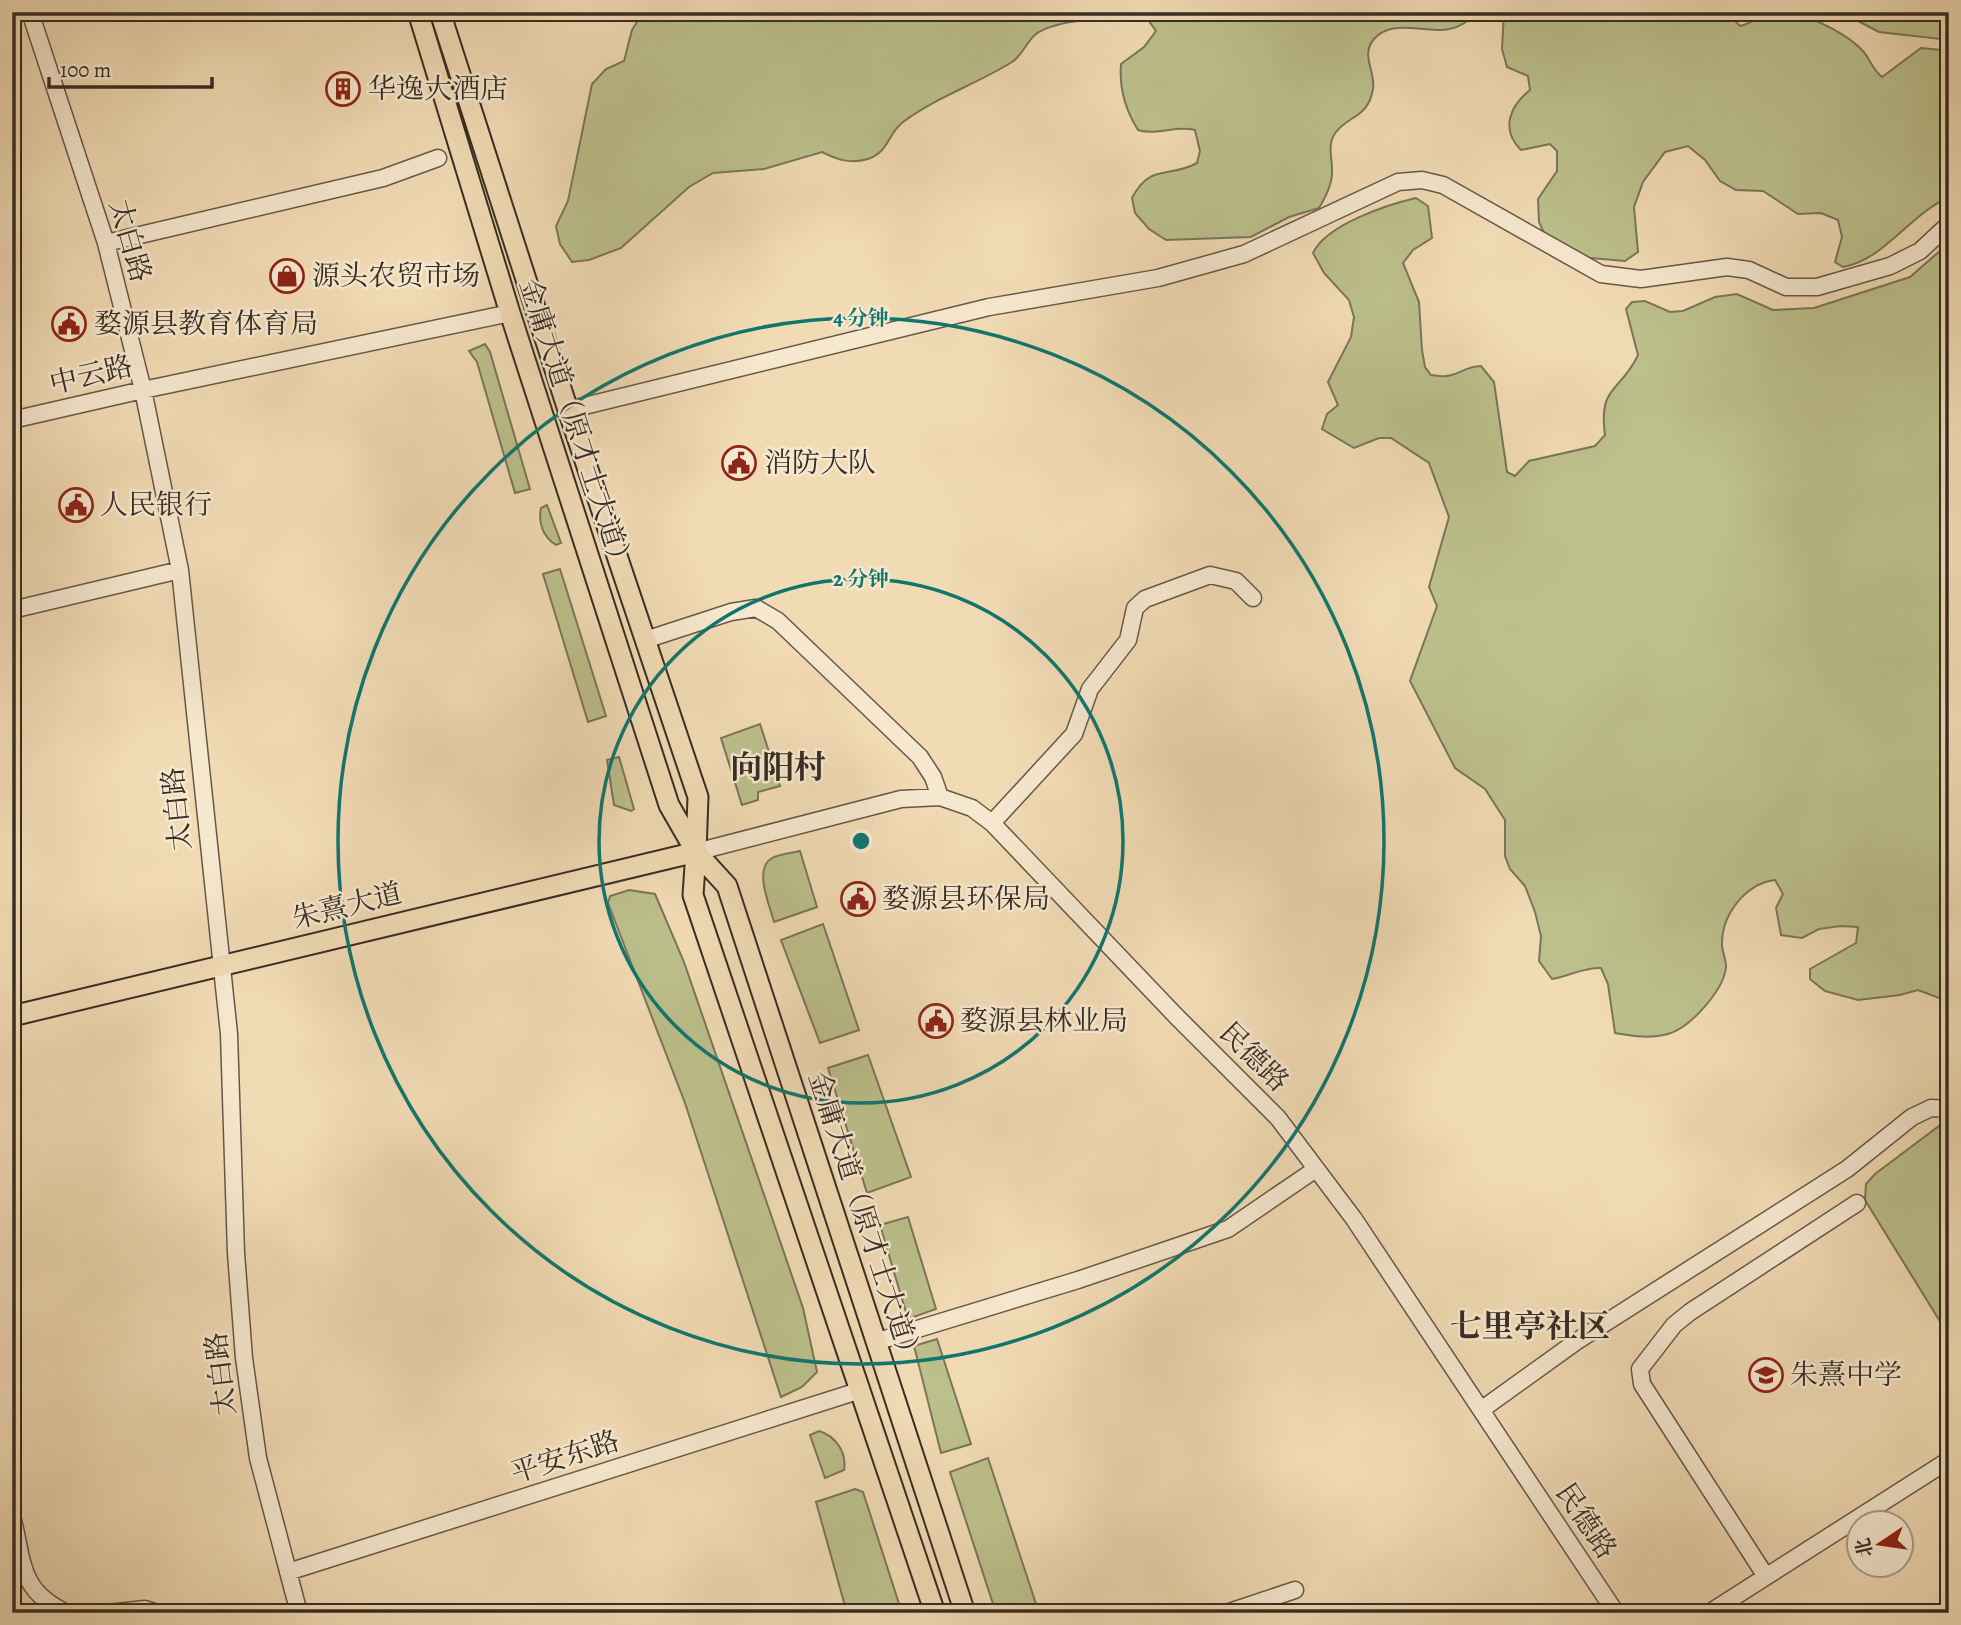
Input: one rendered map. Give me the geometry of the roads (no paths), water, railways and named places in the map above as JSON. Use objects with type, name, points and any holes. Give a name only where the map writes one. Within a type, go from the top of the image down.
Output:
[{"type":"main road","name":"金庸大道（原才士大道）","points":[[418,12],[510,313],[669,805],[696,852],[727,886],[965,1613]]},
{"type":"main road","name":"金庸大道（原才士大道）","points":[[440,12],[568,410],[698,797],[693,895],[935,1613]]},
{"type":"main road","name":"朱熹大道","points":[[12,1016],[696,852]]},
{"type":"street","name":"太白路","points":[[30,12],[106,243],[143,390],[180,570],[229,1034],[236,1253],[244,1358],[258,1458],[299,1613]]},
{"type":"street","points":[[106,243],[383,178],[438,158]]},
{"type":"street","points":[[568,410],[989,307],[1158,278],[1244,254],[1398,183],[1422,180],[1443,185],[1601,274],[1641,279],[1727,267],[1749,270],[1786,287],[1817,286],[1890,266],[1920,251],[1949,224]]},
{"type":"street","name":"中云路","points":[[12,420],[510,313]]},
{"type":"street","points":[[12,610],[180,570]]},
{"type":"street","points":[[992,823],[1074,734],[1090,689],[1128,640],[1135,608],[1145,599],[1210,575],[1236,581],[1253,598]]},
{"type":"street","points":[[645,640],[731,612],[756,608],[778,621],[920,757],[933,777],[940,797]]},
{"type":"street","name":"民德路","points":[[696,852],[901,799],[940,797],[972,808],[992,823],[1278,1118],[1354,1219],[1616,1613]]},
{"type":"street","points":[[1481,1410],[1577,1341],[1847,1169],[1912,1117],[1931,1108],[1949,1109]]},
{"type":"street","points":[[875,1342],[1078,1280],[1228,1229],[1316,1169]]},
{"type":"street","points":[[1765,1575],[1643,1384],[1640,1369],[1674,1325],[1690,1312],[1857,1203]]},
{"type":"street","points":[[12,1267],[15,1289],[12,1312]]},
{"type":"street","name":"平安东路","points":[[288,1572],[858,1391]]},
{"type":"street","points":[[1709,1613],[1949,1460]]},
{"type":"street","points":[[12,1516],[20,1563],[30,1585],[44,1602],[67,1613]]},
{"type":"street","points":[[1226,1613],[1295,1590]]},
{"type":"street","points":[[108,1613],[145,1609],[157,1613]]},
{"type":"place","name":"华逸大酒店","points":[[343,89]]},
{"type":"place","name":"源头农贸市场","points":[[287,276]]},
{"type":"place","name":"婺源县教育体育局","points":[[69,324]]},
{"type":"place","name":"消防大队","points":[[739,463]]},
{"type":"place","name":"人民银行","points":[[76,505]]},
{"type":"place","name":"婺源县环保局","points":[[858,899]]},
{"type":"place","name":"婺源县林业局","points":[[936,1021]]},
{"type":"place","name":"朱熹中学","points":[[1766,1375]]},
{"type":"district","name":"向阳村","points":[[778,767]]},
{"type":"district","name":"七里亭社区","points":[[1530,1326]]}]
